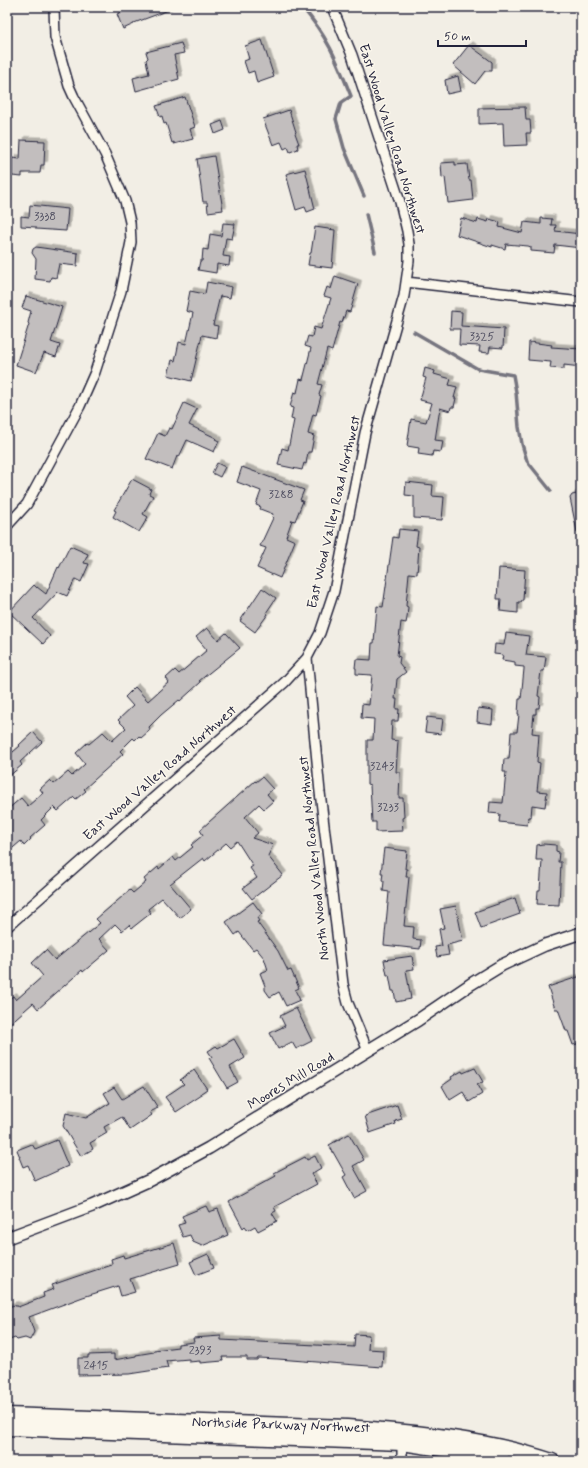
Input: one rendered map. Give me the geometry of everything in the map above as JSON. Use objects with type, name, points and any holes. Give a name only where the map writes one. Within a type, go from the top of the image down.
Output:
[{"type":"main road","name":"Northside Parkway Northwest","points":[[7,1416],[347,1427],[402,1437],[500,1447],[552,1461]]},
{"type":"main road","name":"Northside Parkway Northwest","points":[[7,1428],[402,1437],[442,1449],[503,1461]]},
{"type":"street","points":[[7,526],[27,504],[80,406],[95,372],[121,291],[130,254],[130,222],[125,201],[105,154],[69,86],[56,37],[54,7]]},
{"type":"street","name":"East Wood Valley Road Northwest","points":[[7,927],[285,682],[307,658],[320,633],[334,591],[365,433],[406,282],[409,261],[409,244],[400,202],[352,55],[332,7]]},
{"type":"street","points":[[406,282],[581,302]]},
{"type":"street","name":"North Wood Valley Road Northwest","points":[[307,658],[320,792],[343,984],[348,1003],[368,1051]]},
{"type":"street","name":"Moores Mill Road","points":[[7,1238],[92,1206],[150,1180],[209,1148],[368,1051],[502,965],[545,945],[581,933]]},
{"type":"street","points":[[402,1437],[402,1461]]},
{"type":"building","points":[[134,7],[174,8],[134,23],[123,29],[117,14]]},
{"type":"building","points":[[262,40],[274,77],[257,83],[254,71],[248,73],[244,61],[249,59],[245,46]]},
{"type":"building","points":[[181,43],[184,53],[174,55],[179,79],[136,91],[133,78],[149,74],[146,52]]},
{"type":"building","points":[[469,45],[492,62],[492,71],[485,71],[475,84],[453,65]]},
{"type":"building","points":[[458,76],[461,91],[447,94],[445,80]]},
{"type":"building","points":[[185,97],[195,127],[190,129],[193,139],[174,144],[174,142],[172,143],[166,123],[164,124],[162,116],[160,117],[156,106]]},
{"type":"building","points":[[525,107],[526,120],[530,120],[531,133],[526,133],[527,145],[504,146],[503,123],[479,124],[479,108]]},
{"type":"building","points":[[289,110],[299,144],[297,144],[298,149],[290,152],[288,147],[284,149],[281,142],[273,145],[263,119]]},
{"type":"building","points":[[222,121],[225,130],[215,134],[212,125]]},
{"type":"building","points":[[21,140],[45,141],[44,165],[41,165],[40,173],[22,173],[22,177],[12,176],[12,158],[20,159]]},
{"type":"building","points":[[214,156],[223,210],[208,212],[207,202],[203,202],[197,159]]},
{"type":"building","points":[[455,162],[455,165],[467,164],[469,180],[471,180],[473,200],[448,203],[445,177],[442,178],[441,163]]},
{"type":"building","points":[[305,169],[315,209],[307,212],[305,207],[296,210],[286,174]]},
{"type":"building","points":[[30,205],[68,209],[66,231],[36,229],[36,227],[21,226],[21,216],[29,217]]},
{"type":"building","points":[[461,218],[477,223],[478,219],[488,222],[489,219],[500,222],[499,227],[522,233],[524,222],[541,224],[541,218],[552,219],[551,225],[556,225],[555,231],[581,234],[581,248],[555,245],[554,253],[531,251],[531,247],[528,246],[506,244],[505,249],[492,245],[492,247],[457,235]]},
{"type":"building","points":[[223,223],[235,224],[232,239],[226,238],[223,256],[230,257],[229,266],[217,264],[216,273],[198,270],[200,261],[202,261],[203,249],[208,250],[210,234],[221,236]]},
{"type":"building","points":[[315,227],[335,230],[332,268],[308,265]]},
{"type":"building","points":[[36,247],[78,253],[77,266],[59,264],[56,278],[51,277],[50,281],[35,279],[36,259],[32,253],[33,249]]},
{"type":"building","points":[[335,276],[358,284],[350,312],[346,311],[342,323],[340,322],[332,351],[327,349],[318,384],[322,385],[319,395],[321,396],[316,415],[313,414],[308,434],[314,436],[311,452],[308,452],[306,464],[304,463],[302,470],[278,465],[282,448],[288,450],[294,420],[291,419],[293,408],[290,407],[294,392],[297,393],[300,379],[303,380],[311,348],[305,346],[308,336],[312,337],[314,327],[321,329],[331,298],[324,296],[327,287],[331,289]]},
{"type":"building","points":[[207,282],[232,287],[230,298],[220,296],[213,325],[218,326],[216,338],[202,335],[191,381],[168,375],[172,360],[175,361],[179,342],[186,344],[193,313],[186,311],[190,291],[205,294]]},
{"type":"building","points":[[26,296],[62,307],[51,342],[60,345],[56,357],[44,353],[36,372],[16,365],[29,324],[31,311],[22,308]]},
{"type":"building","points":[[451,311],[462,312],[461,326],[504,329],[503,348],[490,347],[489,353],[479,352],[480,346],[459,345],[460,329],[450,329]]},
{"type":"building","points":[[529,342],[552,345],[551,347],[581,349],[581,367],[564,365],[564,369],[550,368],[551,362],[528,360]]},
{"type":"building","points":[[425,368],[435,371],[434,374],[451,379],[449,385],[457,387],[454,398],[456,398],[454,407],[451,407],[450,411],[440,408],[435,440],[443,441],[441,452],[433,451],[432,456],[418,454],[419,448],[407,446],[411,419],[426,422],[432,403],[420,400],[426,378],[423,377]]},
{"type":"building","points":[[184,403],[197,409],[189,425],[216,438],[215,439],[219,441],[214,452],[187,440],[179,457],[177,456],[172,469],[146,459],[158,433],[165,436],[169,428],[172,429]]},
{"type":"building","points":[[217,463],[225,467],[220,477],[212,473]]},
{"type":"building","points":[[242,467],[304,490],[300,500],[303,501],[295,521],[292,520],[286,537],[295,541],[280,578],[257,568],[266,548],[260,546],[273,518],[273,514],[260,509],[261,507],[256,505],[261,491],[237,482]]},
{"type":"building","points":[[132,479],[151,489],[149,494],[153,496],[143,514],[148,517],[139,532],[113,517],[116,511],[114,510]]},
{"type":"building","points":[[406,482],[433,485],[432,496],[444,497],[442,520],[414,518],[414,496],[405,495]]},
{"type":"building","points":[[581,493],[581,531],[577,532],[570,498],[572,495]]},
{"type":"building","points":[[399,529],[418,531],[416,546],[419,547],[417,574],[409,573],[406,606],[408,607],[407,618],[406,623],[401,622],[397,656],[400,657],[399,663],[406,672],[397,679],[395,699],[397,699],[396,709],[399,709],[398,721],[392,721],[391,740],[398,741],[396,772],[400,772],[399,798],[403,798],[403,831],[376,832],[376,822],[372,822],[370,785],[367,784],[367,740],[373,740],[374,719],[361,718],[362,704],[369,705],[372,675],[356,674],[355,668],[356,659],[371,660],[377,606],[383,607],[393,537],[398,538]]},
{"type":"building","points":[[70,546],[88,554],[84,563],[89,564],[81,582],[75,579],[67,596],[58,592],[33,618],[50,636],[43,644],[9,612],[34,585],[46,594],[58,567],[59,568]]},
{"type":"building","points":[[499,568],[525,570],[523,600],[518,602],[518,613],[500,611],[501,599],[497,599]]},
{"type":"building","points":[[262,588],[276,598],[266,613],[268,614],[255,632],[240,621]]},
{"type":"building","points":[[207,628],[218,640],[226,633],[240,648],[199,681],[201,682],[180,701],[179,700],[161,715],[149,727],[149,731],[141,738],[139,736],[135,740],[133,738],[120,751],[123,754],[84,789],[86,791],[76,799],[74,797],[58,811],[54,807],[41,820],[45,825],[30,838],[31,839],[24,846],[21,841],[7,853],[7,810],[21,798],[28,806],[43,793],[40,789],[50,780],[54,784],[68,772],[72,776],[85,764],[76,753],[103,732],[112,741],[126,728],[118,720],[133,706],[125,697],[135,687],[148,701],[169,682],[166,678],[175,670],[179,674],[207,650],[196,637]]},
{"type":"building","points":[[506,633],[529,636],[526,655],[546,657],[544,671],[541,671],[538,696],[540,697],[539,708],[536,708],[536,714],[534,714],[532,733],[539,734],[537,762],[540,763],[537,791],[547,792],[545,807],[532,805],[531,817],[528,817],[527,825],[499,822],[500,814],[489,813],[490,802],[503,803],[506,772],[503,772],[504,759],[509,759],[511,732],[517,732],[519,699],[521,699],[524,669],[524,667],[515,666],[515,662],[502,660],[503,655],[494,654],[495,644],[504,645]]},
{"type":"building","points":[[478,708],[493,710],[492,724],[477,722]]},
{"type":"building","points":[[427,717],[443,719],[441,734],[425,732]]},
{"type":"building","points":[[33,732],[42,742],[20,762],[22,765],[7,778],[7,757]]},
{"type":"building","points":[[262,777],[273,789],[267,794],[273,801],[264,809],[259,804],[245,817],[258,833],[252,838],[273,845],[268,856],[283,875],[252,899],[243,888],[257,878],[250,868],[253,866],[237,841],[230,847],[226,843],[205,861],[203,858],[170,884],[191,909],[180,918],[162,898],[148,909],[151,913],[132,928],[129,925],[122,931],[115,924],[99,939],[109,950],[83,972],[82,970],[38,1009],[33,1003],[7,1026],[7,1001],[13,996],[16,1000],[43,976],[32,963],[46,950],[55,960],[100,923],[96,919],[130,890],[133,893],[146,882],[144,879],[158,867],[159,869],[173,857],[176,861],[193,847],[191,845],[203,835],[200,830],[255,781],[256,782]]},
{"type":"building","points":[[537,845],[556,845],[556,851],[559,852],[558,862],[561,862],[559,905],[537,904],[538,890],[540,890],[542,860],[536,860]]},
{"type":"building","points":[[384,848],[407,851],[405,869],[407,869],[406,877],[409,877],[404,926],[414,927],[413,939],[421,940],[420,949],[384,945],[389,892],[383,891],[384,881],[382,880],[383,873],[381,873]]},
{"type":"building","points":[[515,898],[520,914],[481,928],[475,912]]},
{"type":"building","points":[[253,902],[262,914],[257,918],[259,921],[257,922],[278,951],[288,971],[291,970],[299,988],[295,990],[300,1000],[286,1006],[279,992],[270,997],[265,990],[260,973],[268,970],[264,958],[256,948],[253,950],[239,932],[235,935],[226,922]]},
{"type":"building","points":[[456,906],[463,941],[447,945],[449,955],[437,957],[435,947],[442,946],[439,929],[444,928],[440,909]]},
{"type":"building","points":[[412,956],[414,969],[406,970],[411,999],[396,1002],[389,975],[387,975],[384,960]]},
{"type":"building","points":[[581,976],[581,1043],[573,1045],[558,1009],[555,1009],[548,987]]},
{"type":"building","points":[[296,1008],[312,1041],[296,1049],[292,1042],[278,1049],[270,1033],[285,1026],[280,1016]]},
{"type":"building","points":[[234,1039],[245,1058],[230,1067],[238,1082],[227,1088],[209,1058],[212,1057],[208,1051],[216,1046],[218,1048]]},
{"type":"building","points":[[475,1068],[483,1082],[477,1085],[482,1094],[469,1102],[463,1092],[450,1100],[442,1086],[452,1079],[451,1077],[462,1071],[463,1073]]},
{"type":"building","points":[[194,1070],[207,1089],[201,1093],[202,1095],[176,1112],[165,1097],[184,1084],[180,1080]]},
{"type":"building","points":[[144,1086],[158,1108],[150,1112],[152,1115],[130,1130],[122,1117],[104,1127],[107,1133],[90,1143],[93,1149],[81,1156],[63,1126],[66,1113],[86,1118],[110,1103],[104,1093],[114,1087],[122,1099]]},
{"type":"building","points":[[397,1105],[402,1119],[395,1121],[396,1124],[370,1133],[365,1116]]},
{"type":"building","points":[[349,1134],[364,1160],[353,1166],[367,1191],[354,1198],[343,1177],[346,1175],[329,1145]]},
{"type":"building","points":[[57,1140],[68,1166],[35,1181],[28,1165],[23,1167],[17,1150],[32,1144],[35,1149]]},
{"type":"building","points":[[315,1156],[321,1168],[311,1174],[317,1184],[274,1207],[276,1211],[272,1213],[277,1221],[258,1231],[255,1226],[248,1230],[245,1226],[243,1228],[229,1202],[276,1176],[274,1173],[305,1157],[307,1160]]},
{"type":"building","points":[[206,1206],[209,1212],[218,1209],[228,1235],[202,1246],[193,1242],[190,1235],[183,1237],[178,1225],[185,1223],[182,1216]]},
{"type":"building","points":[[174,1243],[180,1264],[130,1279],[135,1292],[121,1296],[118,1286],[29,1317],[34,1332],[30,1340],[25,1338],[17,1340],[15,1338],[7,1341],[7,1307],[15,1305],[18,1307],[44,1297],[43,1293],[54,1289],[52,1285],[111,1265],[111,1259],[123,1255],[124,1258]]},
{"type":"building","points":[[208,1254],[214,1268],[196,1275],[190,1262]]},
{"type":"building","points":[[355,1334],[369,1335],[368,1349],[383,1350],[382,1367],[278,1359],[258,1358],[257,1360],[247,1360],[247,1357],[222,1357],[223,1361],[200,1363],[200,1361],[189,1362],[189,1359],[166,1361],[168,1368],[129,1374],[78,1375],[78,1358],[88,1358],[88,1355],[114,1354],[114,1360],[154,1352],[154,1350],[178,1347],[178,1344],[194,1342],[193,1338],[221,1336],[221,1340],[354,1347]]},
{"type":"waterway","points":[[302,7],[325,39],[336,60],[351,96],[341,103],[336,119],[344,148],[364,196]]},
{"type":"waterway","points":[[366,214],[375,252]]},
{"type":"waterway","points":[[414,332],[478,369],[513,375],[519,427],[527,461],[551,491]]}]
